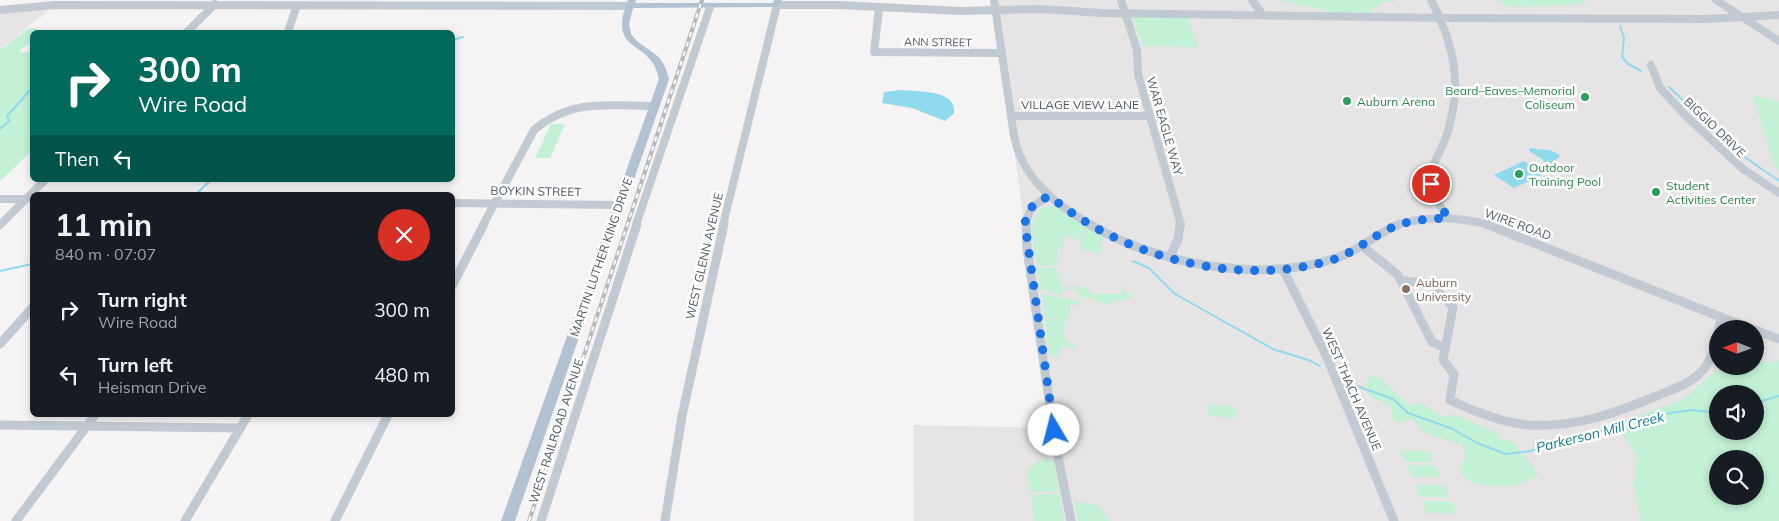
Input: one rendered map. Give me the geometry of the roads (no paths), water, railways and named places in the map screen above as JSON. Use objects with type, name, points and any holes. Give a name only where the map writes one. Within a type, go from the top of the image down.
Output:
[{"type":"main road","points":[[631,3],[710,7],[778,3]]},
{"type":"main road","name":"MARTIN LUTHER KING DRIVE","points":[[508,521],[664,78],[663,69],[655,56],[632,41],[625,31],[625,21],[631,3]]},
{"type":"street","points":[[994,0],[1017,149],[1023,164],[1050,196],[1040,200],[1030,208],[1025,224],[1056,447],[1071,521]]},
{"type":"street","points":[[1102,13],[1114,9],[1121,0]]},
{"type":"street","name":"WAR EAGLE WAY","points":[[1121,0],[1137,50],[1138,74],[1181,226],[1178,239],[1170,257]]},
{"type":"street","points":[[1252,0],[1262,14]]},
{"type":"street","points":[[1431,0],[1450,40],[1454,75],[1455,102],[1445,138],[1431,170],[1431,184],[1436,198],[1448,218]]},
{"type":"street","points":[[1716,0],[1779,41]]},
{"type":"street","points":[[0,10],[50,2],[215,4],[270,2],[297,5],[371,3],[631,3]]},
{"type":"street","points":[[778,3],[996,11],[1009,14],[1125,13],[1441,18],[1706,19],[1779,15]]},
{"type":"street","name":"WEST GLENN AVENUE","points":[[665,521],[683,409],[708,290],[745,128],[774,10],[778,3]]},
{"type":"street","points":[[188,30],[215,4]]},
{"type":"street","points":[[290,30],[297,5]]},
{"type":"street","name":"WEST RAILROAD AVENUE","points":[[541,521],[621,270],[639,222],[656,165],[710,7]]},
{"type":"street","name":"ANN STREET","points":[[879,8],[874,52],[1002,53]]},
{"type":"street","name":"BIGGIO DRIVE","points":[[1651,65],[1660,88],[1687,117],[1742,169],[1779,193]]},
{"type":"street","points":[[455,280],[534,130],[547,119],[565,110],[587,106],[654,106]]},
{"type":"street","name":"VILLAGE VIEW LANE","points":[[1011,116],[1150,116]]},
{"type":"street","points":[[35,192],[43,182]]},
{"type":"street","name":"WIRE ROAD","points":[[1050,196],[1095,228],[1124,242],[1170,257],[1231,270],[1283,269],[1335,259],[1362,246],[1386,230],[1402,224],[1448,218],[1470,220],[1499,229],[1729,320]]},
{"type":"street","points":[[0,199],[29,199]]},
{"type":"street","points":[[0,225],[29,199]]},
{"type":"street","name":"BOYKIN STREET","points":[[455,203],[620,205]]},
{"type":"street","points":[[1362,246],[1398,274],[1432,342],[1445,348]]},
{"type":"street","name":"WEST THACH AVENUE","points":[[1283,269],[1326,355],[1394,521]]},
{"type":"street","points":[[1402,282],[1430,283],[1453,307],[1443,360],[1454,374],[1450,400],[1490,417],[1510,422],[1540,425],[1567,424],[1603,417],[1691,380],[1704,368],[1709,360]]},
{"type":"street","points":[[0,344],[30,310]]},
{"type":"street","points":[[1764,334],[1779,340]]},
{"type":"street","points":[[16,521],[93,417]]},
{"type":"street","points":[[185,521],[247,417]]},
{"type":"street","points":[[335,521],[387,417]]},
{"type":"street","points":[[0,425],[240,428]]},
{"type":"water","points":[[901,90],[935,93],[943,96],[953,105],[954,113],[945,121],[912,108],[882,103],[884,92]]},
{"type":"water","points":[[1530,148],[1557,153],[1560,156],[1556,160],[1559,168],[1556,169],[1548,166],[1542,159],[1529,151]]},
{"type":"water","name":"Outdoor Training Pool","points":[[1524,161],[1544,174],[1514,188],[1494,175]]},
{"type":"waterway","name":"Parkerson Mill Creek","points":[[1620,26],[1624,38],[1622,57],[1628,64],[1641,71]]},
{"type":"waterway","points":[[455,39],[463,37]]},
{"type":"waterway","name":"Parkerson Mill Creek","points":[[1669,87],[1743,156],[1779,181]]},
{"type":"waterway","points":[[0,129],[9,121],[7,116],[30,90]]},
{"type":"waterway","points":[[198,192],[209,182]]},
{"type":"waterway","name":"Parkerson Mill Creek","points":[[1133,261],[1149,268],[1175,294],[1273,349],[1311,361],[1320,366]]},
{"type":"waterway","points":[[0,271],[30,264]]},
{"type":"waterway","name":"Parkerson Mill Creek","points":[[1348,383],[1393,399],[1408,413],[1453,429],[1477,443],[1506,454],[1530,451],[1562,443],[1649,416],[1693,410],[1709,412]]},
{"type":"waterway","name":"Parkerson Mill Creek","points":[[1764,400],[1779,396]]},
{"type":"railway","points":[[529,521],[702,0]]},
{"type":"place","name":"Beard–Eaves–Memorial Coliseum","points":[[1585,97]]},
{"type":"place","name":"Auburn Arena","points":[[1347,101]]},
{"type":"place","name":"Outdoor Training Pool","points":[[1519,174]]},
{"type":"place","name":"Student Activities Center","points":[[1656,192]]},
{"type":"place","name":"Auburn University","points":[[1406,289]]}]
